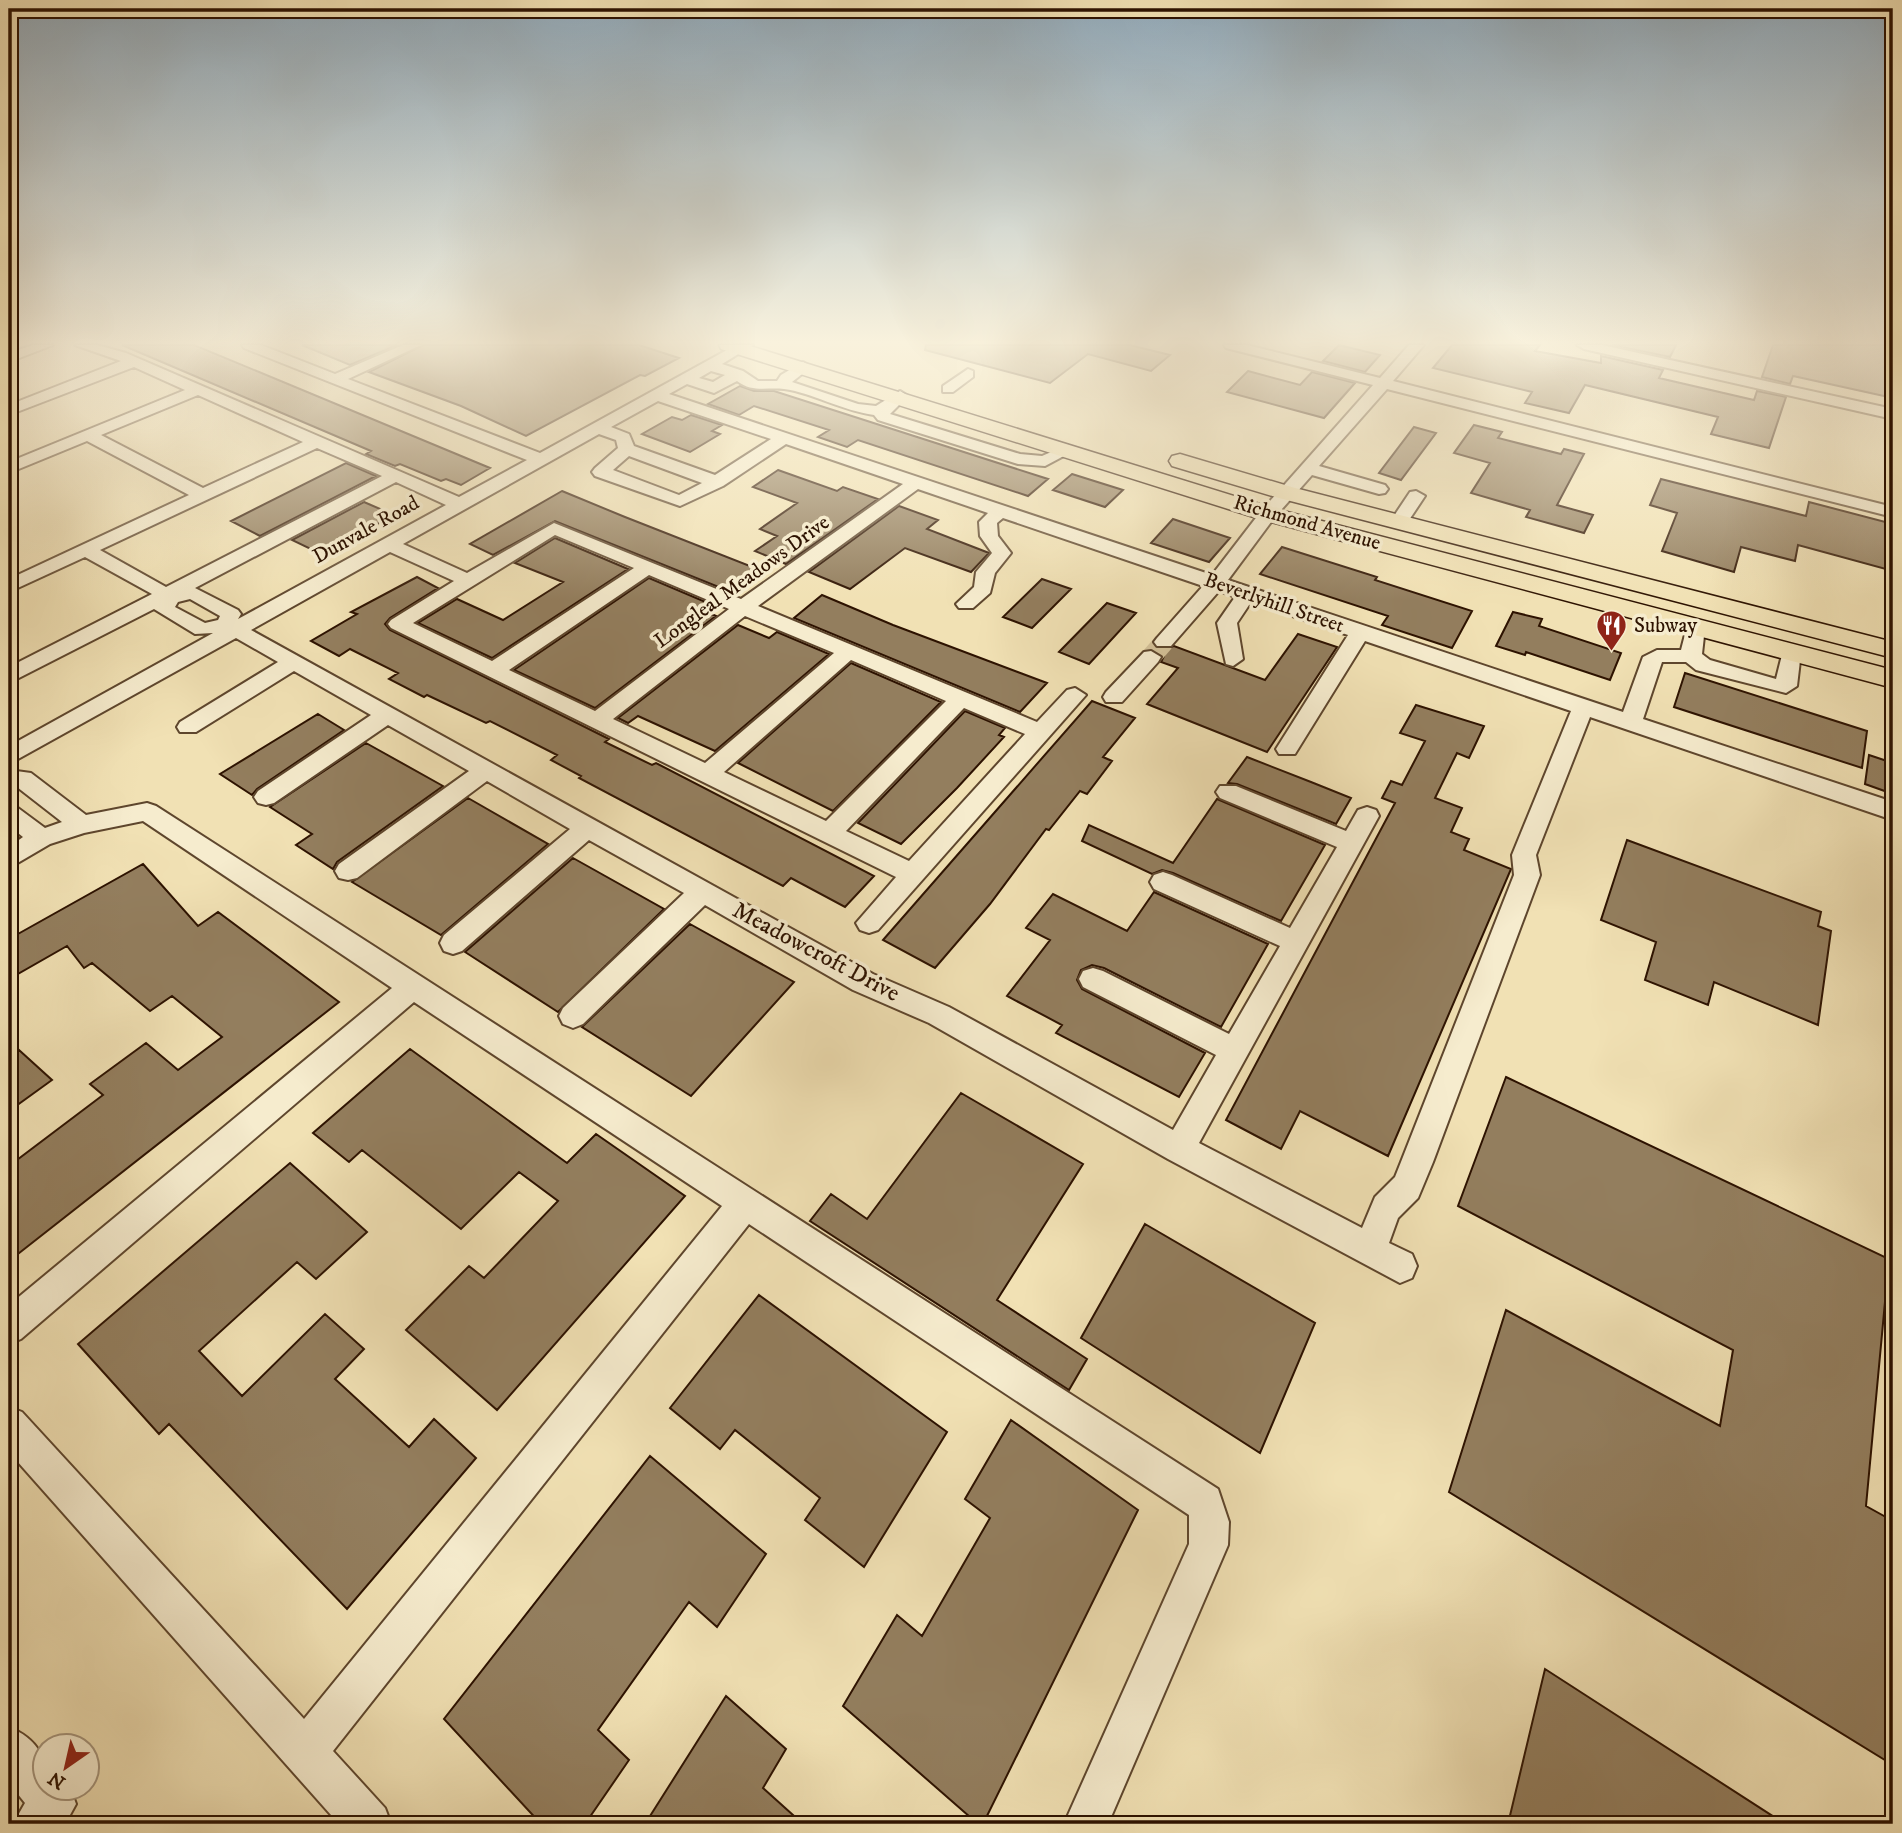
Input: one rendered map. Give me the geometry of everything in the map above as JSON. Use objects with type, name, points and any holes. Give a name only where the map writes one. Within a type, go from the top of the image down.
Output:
[{"type":"main road","name":"Richmond Avenue","points":[[1006,431],[1268,514],[1893,679]]},
{"type":"main road","name":"Richmond Avenue","points":[[1072,452],[1095,435],[1081,431]]},
{"type":"main road","name":"Richmond Avenue","points":[[1159,455],[1287,493],[1893,650]]},
{"type":"main road","points":[[1510,579],[1519,553]]},
{"type":"main road","points":[[1780,621],[1785,650]]},
{"type":"street","points":[[9,468],[99,431]]},
{"type":"street","points":[[290,431],[460,504]]},
{"type":"street","points":[[466,431],[531,456]]},
{"type":"street","name":"Dunvale Road","points":[[9,756],[230,627],[460,504],[531,456],[591,431]]},
{"type":"street","points":[[604,431],[624,438],[627,449]]},
{"type":"street","name":"Beverlyhill Street","points":[[762,431],[1893,811]]},
{"type":"street","points":[[926,431],[1018,460],[1045,461],[1072,452]]},
{"type":"street","points":[[1114,697],[1216,583],[1268,514],[1344,431]]},
{"type":"street","points":[[1572,431],[1893,512]]},
{"type":"street","points":[[88,435],[202,495]]},
{"type":"street","points":[[627,449],[601,472],[680,501],[717,482],[784,438]]},
{"type":"street","points":[[9,586],[316,442]]},
{"type":"street","points":[[627,449],[717,482]]},
{"type":"street","points":[[1310,469],[1379,489]]},
{"type":"street","points":[[9,676],[395,476]]},
{"type":"street","name":"Longleal Meadows Drive","points":[[597,720],[742,608],[915,483]]},
{"type":"street","points":[[1399,522],[1416,496]]},
{"type":"street","points":[[966,604],[983,589],[986,572],[1002,553],[989,536],[988,522],[1000,511]]},
{"type":"street","points":[[913,874],[398,624],[554,528],[1040,732]]},
{"type":"street","points":[[388,544],[467,580]]},
{"type":"street","points":[[86,550],[169,595],[193,593],[231,614],[230,627],[202,630],[164,609],[169,595]]},
{"type":"street","points":[[494,670],[647,568]]},
{"type":"street","points":[[1233,659],[1227,623],[1247,594]]},
{"type":"street","name":"Meadowcroft Drive","points":[[230,627],[863,982],[939,1015],[1180,1149],[1400,1266]]},
{"type":"street","points":[[1691,656],[1695,627]]},
{"type":"street","points":[[1286,749],[1360,632]]},
{"type":"street","points":[[1630,724],[1650,662],[1657,656],[1691,656],[1703,665],[1778,686],[1786,685],[1785,650]]},
{"type":"street","points":[[707,774],[848,652]]},
{"type":"street","points":[[188,727],[293,662]]},
{"type":"street","points":[[869,923],[1075,695]]},
{"type":"street","points":[[829,833],[961,699]]},
{"type":"street","points":[[1370,1250],[1387,1208],[1407,1187],[1417,1162],[1527,875],[1524,855],[1583,708]]},
{"type":"street","points":[[266,797],[387,715]]},
{"type":"street","points":[[348,871],[486,770]]},
{"type":"street","points":[[9,778],[23,779],[82,825]]},
{"type":"street","points":[[1228,792],[1352,843]]},
{"type":"street","points":[[9,859],[41,838],[82,825],[147,812],[164,821],[413,988],[1204,1503],[1210,1522],[1208,1545],[1086,1824]]},
{"type":"street","points":[[9,814],[41,838]]},
{"type":"street","points":[[1180,1149],[1367,816]]},
{"type":"street","points":[[453,943],[588,827]]},
{"type":"street","points":[[1163,882],[1296,942]]},
{"type":"street","points":[[573,1016],[703,891]]},
{"type":"street","points":[[1093,979],[1235,1051]]},
{"type":"street","points":[[9,1327],[413,988]]},
{"type":"street","points":[[304,1753],[745,1203]]},
{"type":"street","points":[[9,1425],[369,1824]]},
{"type":"street","points":[[9,1749],[54,1804],[35,1824]]},
{"type":"building","points":[[323,431],[400,431],[490,468],[461,485],[446,479],[441,481],[400,464],[395,466],[366,454],[371,451]]},
{"type":"building","points":[[514,431],[536,431],[526,436]]},
{"type":"building","points":[[648,431],[713,431],[720,434],[690,452],[642,434]]},
{"type":"building","points":[[828,431],[897,431],[1048,479],[1028,496],[858,440],[847,447],[818,437]]},
{"type":"building","points":[[1411,431],[1436,433],[1401,480],[1379,473]]},
{"type":"building","points":[[1470,431],[1496,431],[1502,432],[1498,438],[1561,454],[1564,449],[1584,454],[1557,505],[1593,515],[1584,533],[1526,517],[1530,510],[1471,493],[1490,463],[1454,453]]},
{"type":"building","points":[[1712,431],[1775,431],[1769,448],[1711,434]]},
{"type":"building","points":[[346,463],[376,476],[260,536],[231,521]]},
{"type":"building","points":[[778,470],[837,491],[843,487],[878,499],[786,564],[755,551],[777,536],[760,529],[797,503],[753,487]]},
{"type":"building","points":[[1072,474],[1123,490],[1105,507],[1053,490]]},
{"type":"building","points":[[1661,479],[1806,516],[1809,502],[1893,524],[1893,571],[1798,545],[1795,561],[1741,547],[1734,572],[1662,551],[1677,513],[1650,505]]},
{"type":"building","points":[[562,491],[755,568],[726,590],[555,521],[493,555],[470,544]]},
{"type":"building","points":[[364,502],[394,515],[321,554],[292,540]]},
{"type":"building","points":[[899,506],[938,520],[927,529],[989,553],[971,572],[905,548],[850,589],[809,572]]},
{"type":"building","points":[[1173,519],[1230,538],[1209,562],[1151,543]]},
{"type":"building","points":[[555,538],[628,569],[492,658],[418,623],[457,599],[503,620],[563,582],[515,563]]},
{"type":"building","points":[[1282,547],[1472,611],[1452,648],[1382,625],[1388,616],[1260,574]]},
{"type":"building","points":[[417,577],[438,588],[390,618],[385,624],[390,630],[609,739],[605,742],[652,765],[656,763],[874,876],[845,907],[791,878],[783,886],[579,778],[581,776],[551,760],[557,755],[490,721],[486,723],[427,695],[424,697],[389,679],[398,673],[350,649],[339,656],[311,641],[357,614],[351,612]]},
{"type":"building","points":[[649,578],[708,603],[701,609],[716,616],[595,708],[514,670]]},
{"type":"building","points":[[1042,579],[1071,589],[1032,628],[1003,617]]},
{"type":"building","points":[[822,595],[1047,683],[1020,712],[794,618]]},
{"type":"building","points":[[1107,603],[1136,613],[1089,664],[1059,652]]},
{"type":"building","points":[[1513,612],[1542,619],[1539,626],[1621,653],[1610,680],[1526,652],[1525,655],[1496,646]]},
{"type":"building","points":[[738,625],[769,638],[777,632],[829,654],[715,751],[638,716],[628,723],[618,718]]},
{"type":"building","points":[[1298,634],[1337,647],[1267,752],[1147,704],[1178,668],[1161,662],[1164,656],[1160,653],[1164,649],[1174,646],[1265,680]]},
{"type":"building","points":[[851,663],[941,702],[833,811],[738,763]]},
{"type":"building","points":[[1685,673],[1867,731],[1862,768],[1674,707]]},
{"type":"building","points":[[1092,701],[1135,718],[1103,757],[1112,761],[1087,794],[1080,791],[1049,830],[1046,829],[990,904],[935,968],[883,940]]},
{"type":"building","points":[[1416,705],[1484,726],[1469,758],[1457,753],[1435,798],[1462,808],[1451,832],[1469,839],[1464,850],[1511,869],[1388,1156],[1300,1111],[1281,1149],[1226,1120],[1395,803],[1382,798],[1391,781],[1402,785],[1425,741],[1400,733]]},
{"type":"building","points":[[965,711],[1005,728],[999,735],[1004,737],[957,788],[901,844],[858,823]]},
{"type":"building","points":[[318,714],[344,730],[252,795],[220,774]]},
{"type":"building","points":[[366,743],[443,786],[337,862],[333,869],[296,845],[312,834],[270,807]]},
{"type":"building","points":[[1869,755],[1893,763],[1893,794],[1865,784]]},
{"type":"building","points":[[1247,757],[1351,798],[1336,824],[1237,784],[1228,783]]},
{"type":"building","points":[[468,798],[548,844],[441,935],[352,882]]},
{"type":"building","points":[[1217,799],[1325,845],[1281,921],[1173,873],[1162,870],[1152,874],[1082,841],[1089,825],[1173,863]]},
{"type":"building","points":[[1627,840],[1821,912],[1818,926],[1831,931],[1818,1025],[1714,982],[1708,1005],[1645,980],[1656,942],[1601,920]]},
{"type":"building","points":[[573,858],[664,909],[558,1012],[465,952]]},
{"type":"building","points":[[143,864],[198,926],[218,912],[339,1002],[9,1261],[9,1166],[103,1095],[90,1084],[146,1043],[178,1070],[222,1037],[172,996],[150,1011],[92,963],[84,968],[67,946],[9,979],[9,939]]},
{"type":"building","points":[[1154,892],[1268,944],[1221,1027],[1104,968],[1092,965],[1081,970],[1077,980],[1082,989],[1205,1053],[1179,1097],[1056,1033],[1062,1025],[1007,996],[1050,940],[1026,928],[1053,894],[1127,931]]},
{"type":"building","points":[[690,924],[794,982],[691,1096],[582,1027]]},
{"type":"building","points":[[410,1049],[567,1163],[596,1134],[685,1196],[497,1410],[406,1330],[469,1266],[484,1278],[558,1201],[519,1172],[461,1229],[362,1150],[349,1162],[313,1133]]},
{"type":"building","points":[[19,1050],[52,1080],[9,1111],[9,1057]]},
{"type":"building","points":[[1506,1077],[1889,1259],[1866,1506],[1893,1521],[1893,1765],[1449,1492],[1506,1310],[1720,1426],[1733,1350],[1458,1206]]},
{"type":"building","points":[[961,1093],[1083,1164],[997,1300],[1087,1359],[1069,1390],[810,1221],[831,1194],[867,1219]]},
{"type":"building","points":[[290,1163],[367,1232],[316,1279],[297,1262],[199,1351],[242,1396],[325,1314],[364,1349],[335,1379],[409,1447],[434,1419],[476,1458],[347,1609],[169,1424],[159,1434],[78,1344]]},
{"type":"building","points":[[1145,1224],[1315,1323],[1260,1453],[1081,1338]]},
{"type":"building","points":[[759,1295],[947,1432],[864,1567],[805,1520],[820,1498],[735,1430],[720,1449],[670,1408]]},
{"type":"building","points":[[1011,1420],[1138,1510],[983,1824],[978,1824],[843,1706],[897,1615],[922,1636],[990,1518],[965,1499]]},
{"type":"building","points":[[650,1456],[766,1554],[717,1627],[689,1602],[598,1730],[629,1760],[585,1824],[541,1824],[444,1719]]},
{"type":"building","points":[[1545,1669],[1785,1824],[1508,1824]]},
{"type":"building","points":[[726,1696],[786,1749],[763,1788],[803,1824],[645,1824]]},
{"type":"tunnel","points":[[1151,657],[1164,642]]},
{"type":"place","name":"Subway","points":[[1611,653]]}]
